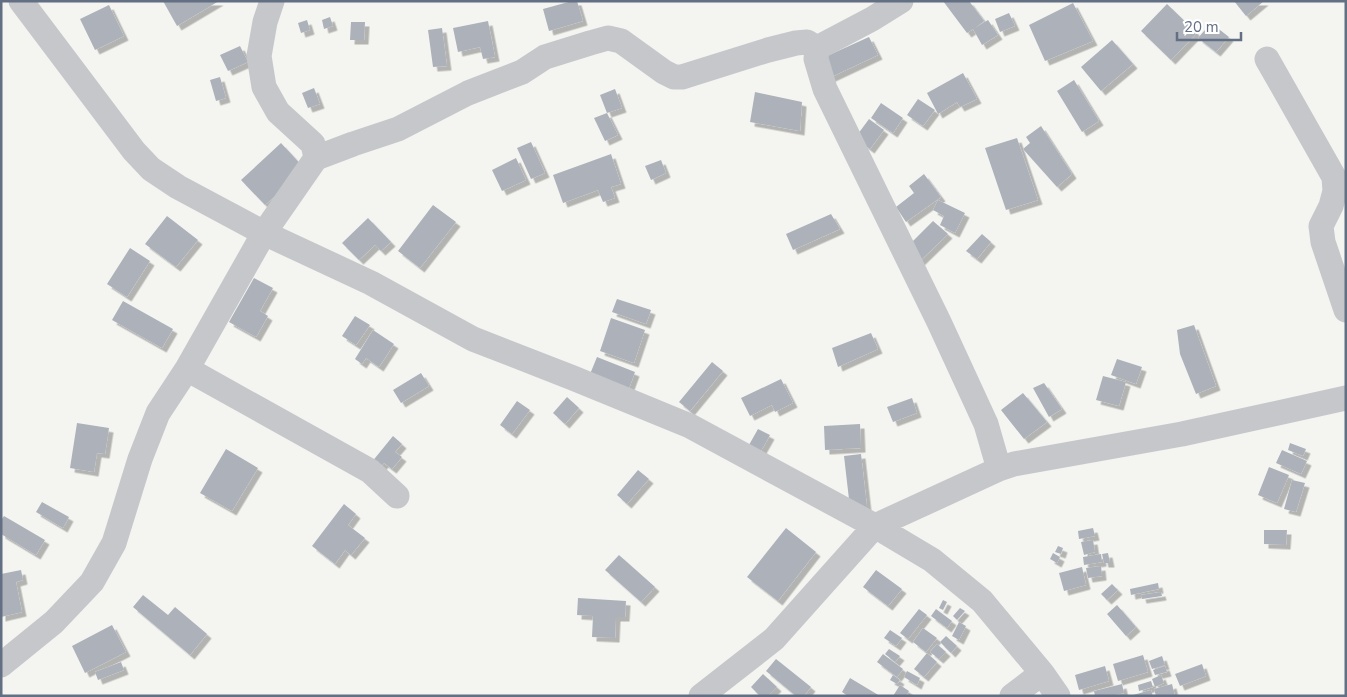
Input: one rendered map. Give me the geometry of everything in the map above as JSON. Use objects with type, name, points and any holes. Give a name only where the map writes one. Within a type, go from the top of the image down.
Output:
[{"type":"street","points":[[21,1],[134,151],[151,169],[178,188],[264,233],[371,283],[473,339],[690,426],[876,526],[932,560],[982,601],[1042,673],[1058,696]]},
{"type":"street","points":[[272,1],[265,22],[259,56],[264,87],[278,112],[313,144],[316,158]]},
{"type":"street","points":[[817,48],[872,19],[901,1]]},
{"type":"street","points":[[1,665],[54,622],[92,582],[114,543],[140,459],[158,412],[187,369],[264,233],[316,158],[398,129],[468,93],[522,72],[545,58],[590,42],[608,38],[621,42],[674,77],[682,77],[716,65],[796,43],[806,42],[817,48]]},
{"type":"street","points":[[817,48],[816,59],[824,89],[939,322],[986,424],[999,469]]},
{"type":"street","points":[[1267,58],[1334,177],[1335,191],[1331,206],[1321,226],[1323,242],[1346,310]]},
{"type":"street","points":[[187,369],[370,471],[397,496]]},
{"type":"street","points":[[701,696],[774,639],[876,526],[999,469],[1014,464],[1182,434],[1346,398]]},
{"type":"street","points":[[1012,696],[1042,673]]},
{"type":"building","points":[[163,1],[219,1],[177,26]]},
{"type":"building","points":[[577,1],[583,21],[549,31],[543,9]]},
{"type":"building","points":[[943,1],[969,1],[984,21],[975,28],[988,20],[998,35],[982,45],[973,29],[967,33]]},
{"type":"building","points":[[1234,1],[1264,1],[1246,16]]},
{"type":"building","points":[[1073,3],[1093,41],[1045,61],[1029,25]]},
{"type":"building","points":[[1167,4],[1197,33],[1171,60],[1141,31]]},
{"type":"building","points":[[109,5],[124,36],[95,50],[80,19]]},
{"type":"building","points":[[1009,13],[1015,26],[1000,32],[995,19]]},
{"type":"building","points":[[330,17],[333,26],[324,29],[322,20]]},
{"type":"building","points":[[307,20],[310,30],[301,33],[298,23]]},
{"type":"building","points":[[488,21],[495,57],[483,59],[480,47],[458,52],[453,28]]},
{"type":"building","points":[[351,22],[365,22],[364,40],[350,40]]},
{"type":"building","points":[[1211,23],[1229,37],[1216,52],[1198,38]]},
{"type":"building","points":[[442,28],[447,66],[433,67],[428,30]]},
{"type":"building","points":[[869,37],[878,55],[827,79],[818,60]]},
{"type":"building","points":[[1112,40],[1133,64],[1101,91],[1081,67]]},
{"type":"building","points":[[240,46],[248,62],[228,71],[220,55]]},
{"type":"building","points":[[963,73],[977,99],[960,107],[957,102],[938,114],[927,93]]},
{"type":"building","points":[[220,77],[226,98],[216,101],[210,80]]},
{"type":"building","points":[[1074,80],[1099,121],[1082,132],[1057,91]]},
{"type":"building","points":[[314,88],[320,104],[308,108],[302,93]]},
{"type":"building","points":[[615,89],[622,108],[607,113],[600,95]]},
{"type":"building","points":[[755,92],[802,102],[800,131],[750,122]]},
{"type":"building","points":[[918,99],[935,110],[923,126],[907,115]]},
{"type":"building","points":[[881,103],[903,118],[893,133],[871,118]]},
{"type":"building","points":[[607,113],[618,135],[605,141],[594,118]]},
{"type":"building","points":[[869,119],[884,130],[870,149],[855,138]]},
{"type":"building","points":[[1041,126],[1072,174],[1057,187],[1023,149],[1030,143],[1026,137]]},
{"type":"building","points":[[1017,138],[1038,200],[1006,210],[985,148]]},
{"type":"building","points":[[531,142],[545,173],[531,179],[517,148]]},
{"type":"building","points":[[281,143],[305,169],[265,205],[241,180]]},
{"type":"building","points":[[611,154],[621,184],[611,187],[615,198],[603,202],[598,190],[563,203],[553,175]]},
{"type":"building","points":[[516,158],[526,180],[502,191],[492,170]]},
{"type":"building","points":[[661,160],[666,173],[651,180],[645,166]]},
{"type":"building","points":[[924,174],[941,197],[906,222],[896,207],[914,193],[909,186]]},
{"type":"building","points":[[938,200],[965,213],[955,233],[940,225],[944,216],[933,210]]},
{"type":"building","points":[[433,205],[456,222],[420,268],[398,251]]},
{"type":"building","points":[[831,214],[840,229],[793,250],[786,234]]},
{"type":"building","points":[[167,216],[198,240],[176,267],[145,244]]},
{"type":"building","points":[[368,218],[391,242],[381,251],[375,245],[359,260],[342,243]]},
{"type":"building","points":[[933,221],[948,234],[919,262],[908,246]]},
{"type":"building","points":[[982,234],[991,242],[977,259],[966,251]]},
{"type":"building","points":[[130,248],[150,261],[127,297],[107,284]]},
{"type":"building","points":[[254,278],[273,288],[260,311],[268,316],[256,337],[229,322]]},
{"type":"building","points":[[617,299],[651,310],[646,324],[612,312]]},
{"type":"building","points":[[123,301],[173,329],[162,348],[112,320]]},
{"type":"building","points":[[355,316],[370,325],[356,345],[342,336]]},
{"type":"building","points":[[611,318],[645,330],[634,363],[600,351]]},
{"type":"building","points":[[1194,325],[1216,386],[1196,394],[1180,354],[1177,330]]},
{"type":"building","points":[[373,330],[394,344],[379,367],[366,358],[362,364],[355,359]]},
{"type":"building","points":[[871,333],[878,349],[838,367],[832,348]]},
{"type":"building","points":[[597,357],[635,372],[627,394],[588,379]]},
{"type":"building","points":[[1117,359],[1142,367],[1136,384],[1111,375]]},
{"type":"building","points":[[712,362],[723,371],[690,411],[679,402]]},
{"type":"building","points":[[421,373],[429,386],[401,403],[393,390]]},
{"type":"building","points":[[1103,376],[1126,382],[1119,406],[1096,400]]},
{"type":"building","points":[[781,379],[793,403],[775,412],[772,405],[750,416],[741,398]]},
{"type":"building","points":[[1044,383],[1062,409],[1049,417],[1033,388]]},
{"type":"building","points":[[1023,393],[1047,422],[1024,439],[1001,410]]},
{"type":"building","points":[[567,397],[579,408],[565,424],[553,413]]},
{"type":"building","points":[[912,398],[917,413],[893,422],[887,407]]},
{"type":"building","points":[[517,401],[530,410],[512,434],[500,425]]},
{"type":"building","points":[[77,423],[109,428],[105,454],[97,453],[94,472],[70,468]]},
{"type":"building","points":[[860,424],[861,448],[825,450],[824,426]]},
{"type":"building","points":[[758,429],[770,435],[757,458],[745,452]]},
{"type":"building","points":[[393,436],[402,444],[395,452],[402,457],[392,469],[384,463],[379,469],[371,463]]},
{"type":"building","points":[[1290,443],[1306,449],[1303,456],[1288,450]]},
{"type":"building","points":[[226,449],[258,468],[232,511],[200,493]]},
{"type":"building","points":[[1282,450],[1307,461],[1301,474],[1276,463]]},
{"type":"building","points":[[861,454],[867,507],[850,508],[844,456]]},
{"type":"building","points":[[1269,467],[1289,475],[1277,503],[1258,495]]},
{"type":"building","points":[[638,470],[649,479],[627,504],[617,495]]},
{"type":"building","points":[[1292,480],[1305,483],[1296,512],[1284,509]]},
{"type":"building","points":[[42,502],[69,517],[63,528],[36,512]]},
{"type":"building","points":[[344,504],[356,514],[348,525],[365,538],[351,555],[345,550],[335,564],[312,546]]},
{"type":"building","points":[[4,516],[45,540],[36,555],[1,534],[1,520]]},
{"type":"building","points":[[786,528],[816,552],[778,601],[747,577]]},
{"type":"building","points":[[1093,528],[1095,536],[1079,539],[1078,531]]},
{"type":"building","points":[[1264,530],[1287,530],[1286,545],[1264,544]]},
{"type":"building","points":[[1093,540],[1095,552],[1084,555],[1081,542]]},
{"type":"building","points":[[1058,546],[1063,548],[1061,554],[1055,552]]},
{"type":"building","points":[[1053,553],[1060,557],[1057,563],[1050,559]]},
{"type":"building","points":[[1108,553],[1110,563],[1104,563],[1102,554]]},
{"type":"building","points":[[1101,554],[1102,562],[1084,565],[1083,557]]},
{"type":"building","points":[[619,555],[655,587],[641,602],[605,570]]},
{"type":"building","points":[[1101,566],[1102,576],[1088,578],[1086,568]]},
{"type":"building","points":[[1082,567],[1086,585],[1064,591],[1059,573]]},
{"type":"building","points":[[21,570],[23,580],[16,582],[22,612],[1,617],[1,574]]},
{"type":"building","points":[[876,570],[902,589],[888,606],[863,587]]},
{"type":"building","points":[[1158,583],[1159,589],[1131,595],[1130,589]]},
{"type":"building","points":[[1112,584],[1118,590],[1107,600],[1101,594]]},
{"type":"building","points":[[1161,592],[1162,596],[1142,599],[1141,595]]},
{"type":"building","points":[[143,595],[168,615],[175,607],[207,634],[190,655],[133,607]]},
{"type":"building","points":[[578,598],[626,601],[625,617],[616,617],[615,638],[592,637],[593,616],[577,615]]},
{"type":"building","points":[[943,600],[947,602],[943,610],[939,608]]},
{"type":"building","points":[[1117,605],[1136,627],[1126,636],[1107,614]]},
{"type":"building","points":[[960,608],[965,611],[957,620],[953,616]]},
{"type":"building","points":[[919,609],[927,615],[908,639],[900,633]]},
{"type":"building","points":[[936,609],[952,621],[947,628],[931,616]]},
{"type":"building","points":[[959,622],[966,626],[959,640],[952,636]]},
{"type":"building","points":[[112,625],[126,652],[85,673],[72,646]]},
{"type":"building","points":[[923,628],[937,638],[926,652],[913,642]]},
{"type":"building","points":[[890,630],[902,638],[896,646],[884,638]]},
{"type":"building","points":[[946,636],[957,646],[951,653],[940,642]]},
{"type":"building","points":[[937,644],[946,652],[939,659],[930,652]]},
{"type":"building","points":[[889,649],[900,656],[895,662],[885,654]]},
{"type":"building","points":[[927,653],[937,662],[924,677],[914,669]]},
{"type":"building","points":[[883,654],[903,669],[897,677],[877,662]]},
{"type":"building","points":[[1143,655],[1148,672],[1118,681],[1113,664]]},
{"type":"building","points":[[1162,656],[1165,665],[1152,669],[1149,661]]},
{"type":"building","points":[[776,659],[811,687],[804,696],[796,696],[766,671]]},
{"type":"building","points":[[121,662],[124,670],[98,680],[95,672]]},
{"type":"building","points":[[1202,664],[1206,676],[1180,686],[1175,674]]},
{"type":"building","points":[[1105,666],[1109,681],[1079,690],[1075,675]]},
{"type":"building","points":[[1165,666],[1167,672],[1155,675],[1153,670]]},
{"type":"building","points":[[907,671],[920,678],[917,685],[904,677]]},
{"type":"building","points":[[763,674],[777,687],[768,696],[760,696],[751,687]]},
{"type":"building","points":[[893,675],[900,680],[897,684],[890,680]]},
{"type":"building","points":[[1161,675],[1164,683],[1155,687],[1152,679]]},
{"type":"building","points":[[850,678],[880,696],[848,696],[842,692]]},
{"type":"building","points":[[1151,681],[1153,687],[1139,691],[1138,685]]},
{"type":"building","points":[[1122,684],[1124,693],[1111,696],[1095,696],[1094,691]]},
{"type":"building","points":[[1172,684],[1175,696],[1156,696],[1154,689]]},
{"type":"building","points":[[900,685],[909,691],[906,696],[893,696]]},
{"type":"building","points":[[1151,690],[1153,696],[1133,696],[1133,695]]}]
